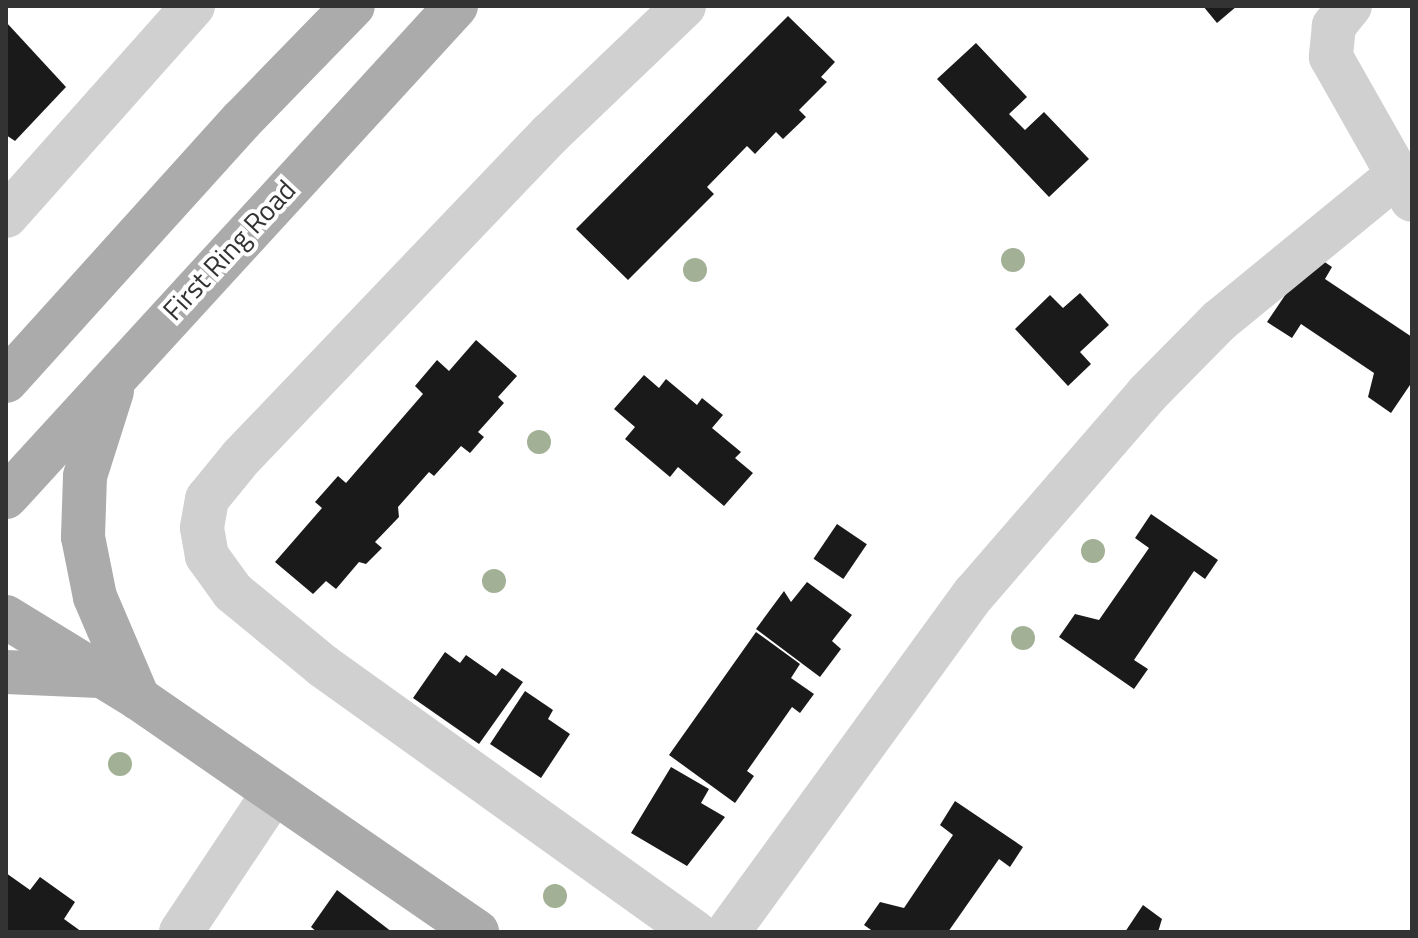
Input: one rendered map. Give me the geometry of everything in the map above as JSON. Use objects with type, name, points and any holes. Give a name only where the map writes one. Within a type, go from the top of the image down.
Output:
[{"type":"main road","points":[[10,373],[353,6]]},
{"type":"main road","name":"First Ring Road","points":[[6,497],[126,362],[456,6]]},
{"type":"main road","points":[[120,687],[95,597],[83,537],[92,447],[126,362]]},
{"type":"main road","points":[[6,617],[120,687],[477,932]]},
{"type":"main road","points":[[6,672],[120,687]]},
{"type":"street","points":[[6,216],[193,6]]},
{"type":"street","points":[[684,6],[550,134],[242,456],[207,499],[202,528],[207,556],[233,592],[323,666],[694,932]]},
{"type":"street","points":[[728,932],[974,594],[1147,394],[1219,321],[1406,183],[1331,57],[1334,26],[1350,6]]},
{"type":"street","points":[[181,932],[274,792]]},
{"type":"building","points":[[1203,6],[1237,6],[1217,23]]},
{"type":"building","points":[[788,16],[835,62],[821,77],[827,82],[799,110],[806,117],[783,139],[776,132],[755,154],[747,146],[707,187],[714,194],[628,280],[576,229]]},
{"type":"building","points":[[6,22],[66,87],[15,141],[6,135]]},
{"type":"building","points":[[976,43],[1027,97],[1009,114],[1025,130],[1044,112],[1089,159],[1049,197],[937,79]]},
{"type":"building","points":[[1313,254],[1332,267],[1325,279],[1412,337],[1412,382],[1391,413],[1368,397],[1374,373],[1301,324],[1292,338],[1267,322]]},
{"type":"building","points":[[1080,293],[1109,325],[1080,352],[1091,364],[1068,386],[1015,329],[1050,295],[1063,308]]},
{"type":"building","points":[[476,340],[517,376],[498,397],[504,403],[478,432],[484,437],[470,453],[461,446],[434,476],[429,472],[398,507],[399,517],[375,542],[382,548],[366,564],[359,562],[336,589],[326,581],[313,594],[275,562],[322,508],[315,502],[338,476],[346,483],[423,394],[415,386],[437,360],[449,371]]},
{"type":"building","points":[[644,375],[659,388],[666,379],[697,405],[702,398],[723,415],[712,428],[741,452],[735,458],[753,473],[724,506],[678,467],[670,477],[625,439],[635,427],[614,409]]},
{"type":"building","points":[[1151,514],[1218,560],[1205,579],[1194,571],[1134,660],[1148,669],[1134,689],[1059,637],[1075,614],[1099,620],[1149,548],[1135,538]]},
{"type":"building","points":[[837,524],[867,544],[843,579],[814,559]]},
{"type":"building","points":[[807,582],[852,615],[832,641],[841,649],[820,677],[756,629],[784,591],[791,602]]},
{"type":"building","points":[[756,632],[800,664],[791,678],[814,694],[800,713],[792,707],[747,771],[754,776],[735,803],[669,755]]},
{"type":"building","points":[[445,652],[460,663],[466,655],[496,676],[502,668],[523,682],[479,744],[413,698]]},
{"type":"building","points":[[525,691],[553,710],[548,719],[570,734],[541,778],[490,744]]},
{"type":"building","points":[[671,767],[709,789],[701,803],[725,817],[687,866],[631,833]]},
{"type":"building","points":[[955,801],[1023,847],[1010,867],[999,859],[948,932],[874,932],[864,925],[880,902],[904,908],[953,835],[940,825]]},
{"type":"building","points":[[6,873],[30,890],[40,877],[75,902],[64,919],[82,932],[6,932]]},
{"type":"building","points":[[337,890],[392,932],[317,932],[311,927]]},
{"type":"building","points":[[1143,905],[1162,919],[1158,932],[1125,932]]}]
